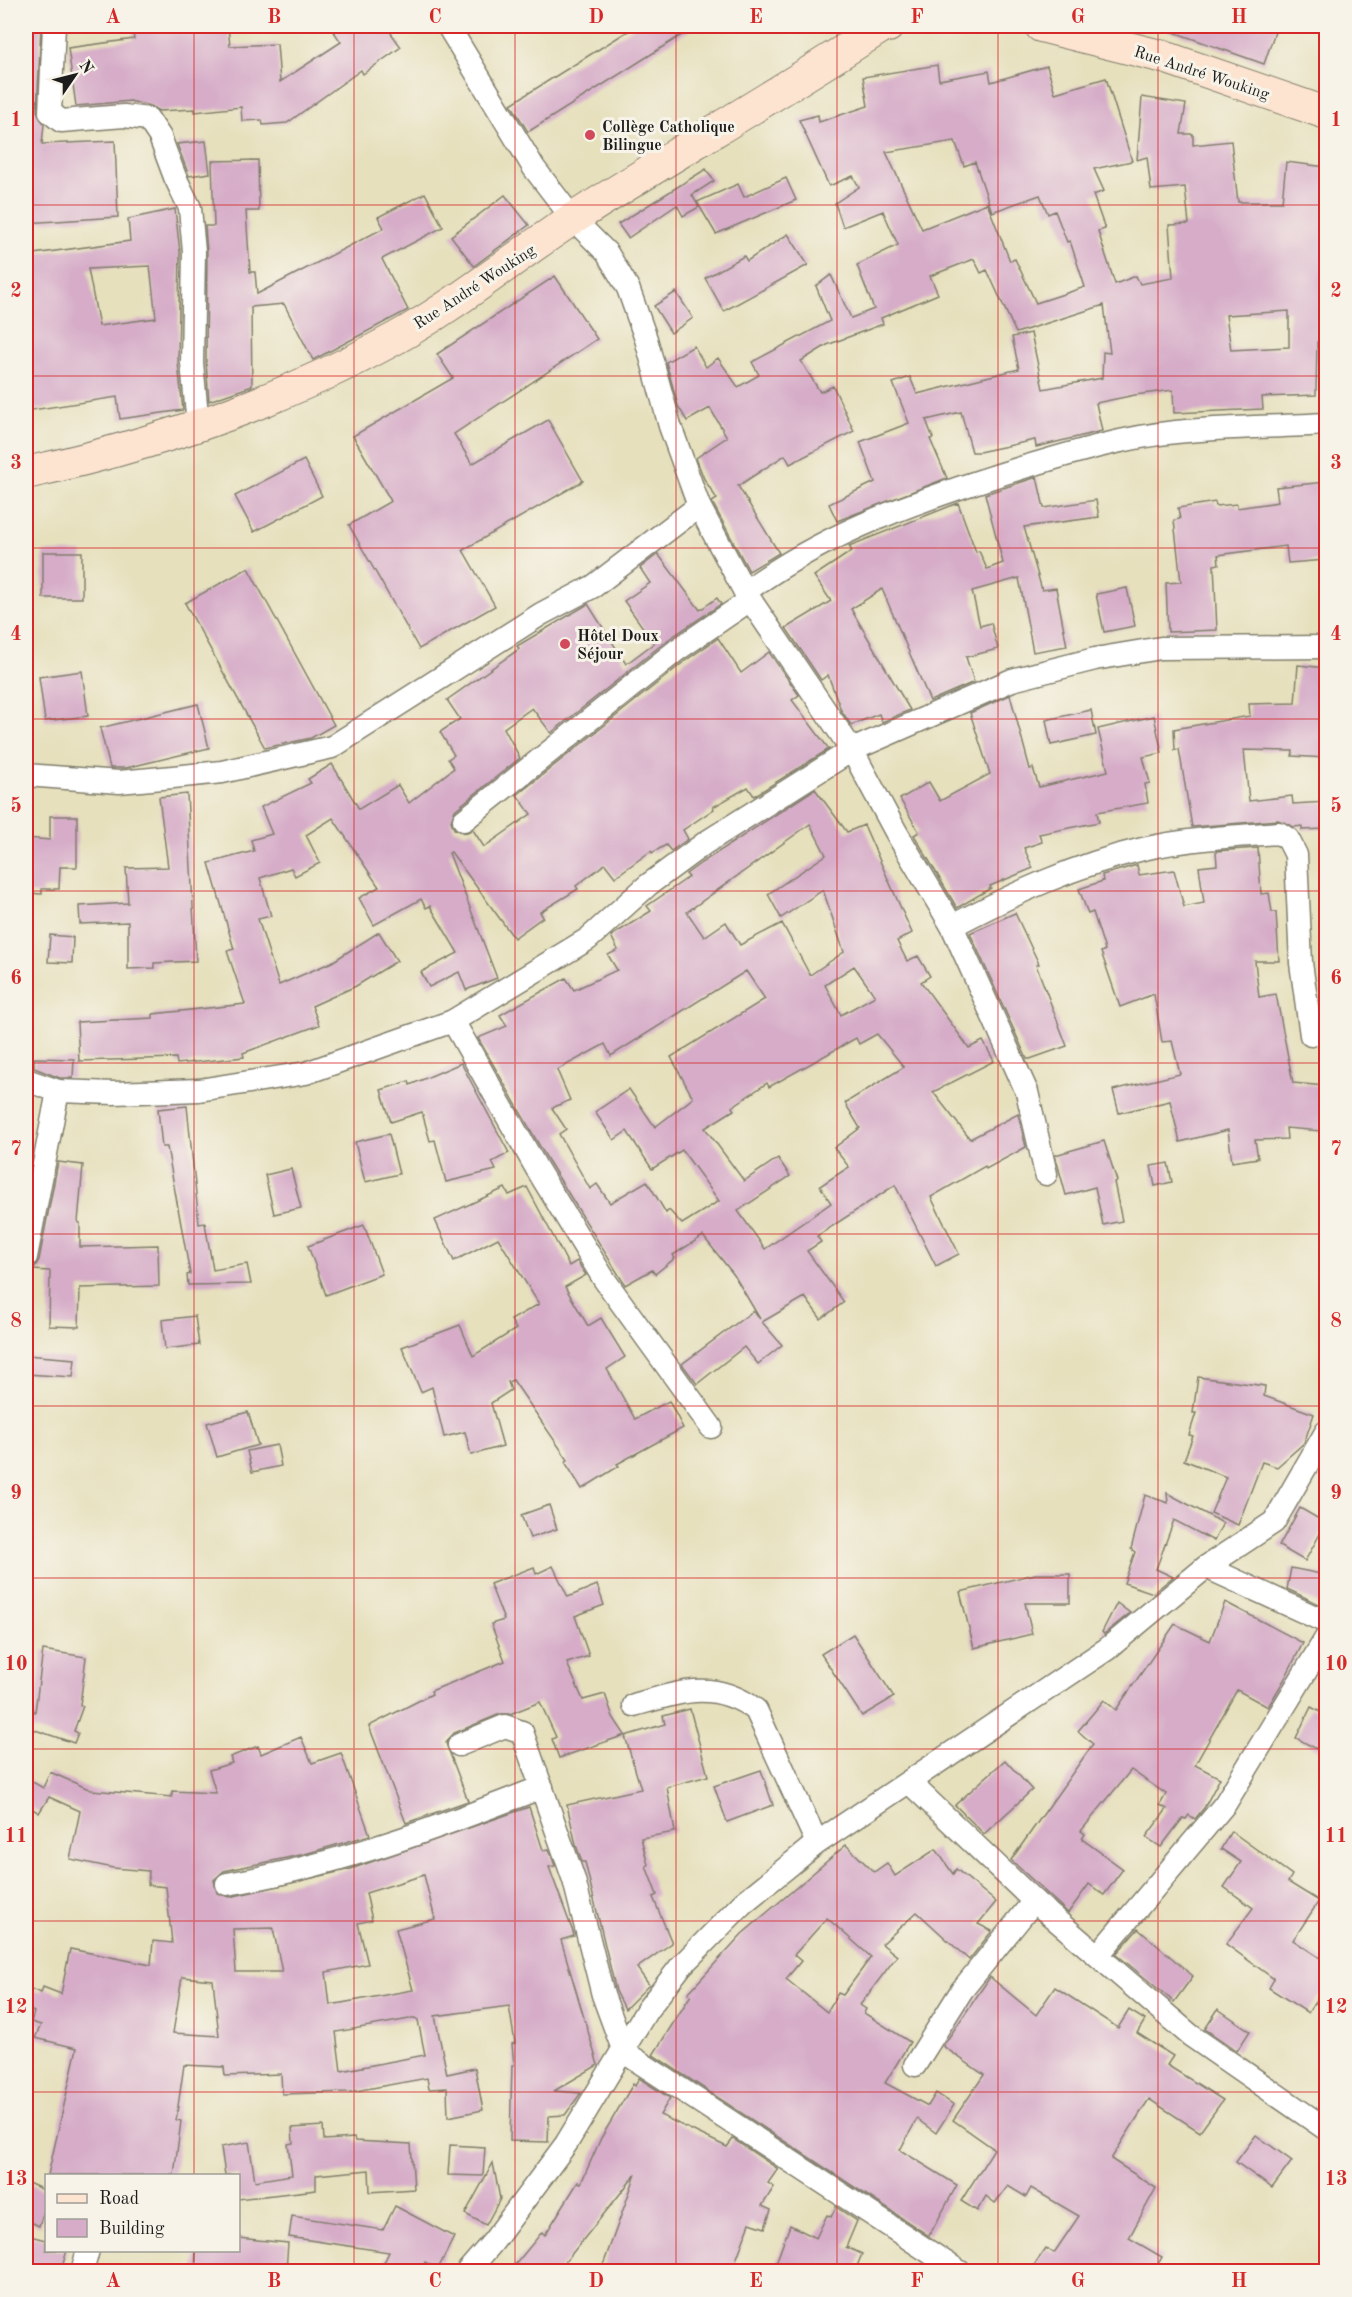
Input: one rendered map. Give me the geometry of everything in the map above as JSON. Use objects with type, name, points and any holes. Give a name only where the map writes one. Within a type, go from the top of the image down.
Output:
[{"type":"street","points":[[54,26],[50,112],[61,121],[124,116],[148,119],[160,137],[175,177],[186,196],[190,208],[194,252],[192,363],[198,425]]},
{"type":"street","points":[[448,26],[534,168],[573,219],[607,253],[628,288],[646,339],[670,426],[699,506],[747,596],[852,750],[896,832],[952,926],[1028,1092],[1046,1174]]},
{"type":"street","name":"Rue André Wouking","points":[[26,473],[122,449],[198,425],[326,374],[397,337],[493,276],[573,219],[804,78],[883,26]]},
{"type":"street","name":"Rue André Wouking","points":[[1041,26],[1164,57],[1326,112]]},
{"type":"street","points":[[464,820],[747,596],[783,563],[840,534],[956,488],[1074,452],[1174,432],[1326,424]]},
{"type":"street","points":[[26,775],[119,782],[222,772],[332,747],[541,614],[594,586],[699,506]]},
{"type":"street","points":[[26,1080],[58,1091],[199,1090],[306,1073],[453,1021],[588,939],[648,885],[705,843],[852,750],[1012,680],[1095,659],[1161,648],[1326,647]]},
{"type":"street","points":[[952,926],[1020,891],[1144,849],[1279,833],[1288,839],[1296,855],[1301,963],[1311,1035]]},
{"type":"street","points":[[453,1021],[537,1169],[604,1279],[711,1427]]},
{"type":"street","points":[[26,1257],[58,1091]]},
{"type":"street","points":[[467,2271],[493,2241],[566,2144],[624,2052],[647,2010],[681,1965],[743,1903],[817,1843],[910,1783],[1107,1649],[1206,1567],[1274,1522],[1326,1432]]},
{"type":"street","points":[[1206,1567],[1326,1622]]},
{"type":"street","points":[[1098,1955],[1225,1804],[1326,1638]]},
{"type":"street","points":[[634,1705],[680,1692],[710,1689],[741,1699],[756,1710],[817,1843]]},
{"type":"street","points":[[459,1745],[505,1726],[513,1727],[524,1736],[574,1880],[603,1995],[624,2052],[960,2271]]},
{"type":"street","points":[[910,1783],[1034,1901],[1190,2035],[1326,2129]]},
{"type":"street","points":[[227,1884],[281,1875],[435,1829],[542,1787]]},
{"type":"street","points":[[915,2065],[962,1990],[1034,1901]]},
{"type":"street","points":[[82,2271],[87,2252]]},
{"type":"building","points":[[26,26],[41,26],[37,111],[44,124],[42,144],[115,141],[118,217],[26,223]]},
{"type":"building","points":[[132,26],[228,26],[230,46],[277,44],[280,82],[341,42],[334,32],[343,26],[386,26],[401,47],[363,74],[361,70],[287,123],[263,125],[262,120],[242,121],[241,107],[195,112],[195,109],[159,111],[130,101],[76,106],[68,48],[134,39]]},
{"type":"building","points":[[636,26],[696,26],[528,132],[511,104]]},
{"type":"building","points":[[1162,26],[1277,26],[1264,64],[1162,28]]},
{"type":"building","points":[[937,65],[939,80],[989,71],[991,82],[1047,66],[1055,93],[1106,78],[1132,161],[1094,169],[1104,191],[1093,195],[1105,229],[1098,231],[1115,284],[1136,276],[1140,284],[1173,278],[1169,225],[1189,224],[1185,187],[1151,190],[1147,157],[1137,160],[1142,97],[1186,104],[1181,134],[1193,134],[1193,145],[1231,141],[1238,202],[1282,202],[1286,162],[1326,167],[1326,342],[1317,342],[1316,395],[1262,397],[1263,409],[1174,413],[1173,390],[1135,395],[1096,403],[1102,431],[1036,447],[1035,440],[979,452],[972,452],[961,412],[926,420],[933,438],[930,439],[947,478],[837,521],[829,504],[875,482],[860,442],[909,423],[893,383],[910,377],[917,394],[1019,369],[1012,337],[1031,333],[1043,389],[1102,378],[1103,352],[1110,353],[1104,305],[1016,333],[987,270],[981,273],[974,259],[930,276],[938,294],[881,318],[883,324],[827,345],[801,361],[820,392],[833,386],[854,431],[790,464],[785,455],[738,486],[779,553],[749,571],[712,502],[717,499],[704,479],[696,458],[727,437],[710,408],[687,421],[678,406],[666,362],[694,346],[706,367],[718,358],[738,387],[759,375],[752,362],[830,321],[816,286],[831,275],[851,318],[874,309],[857,265],[898,245],[883,211],[843,227],[835,203],[859,187],[853,176],[829,186],[799,120],[818,115],[819,122],[868,106],[863,77]],"holes":[[[955,141],[964,166],[975,162],[992,212],[1040,195],[1048,214],[1055,211],[1067,242],[1070,241],[1085,287],[1036,303],[1015,259],[1010,261],[987,203],[922,229],[886,152]],[[1289,311],[1289,347],[1231,350],[1226,315]]]},
{"type":"building","points":[[206,141],[210,173],[189,176],[177,144]]},
{"type":"building","points":[[258,160],[259,211],[246,211],[250,272],[255,272],[257,294],[384,228],[378,217],[425,193],[443,227],[382,259],[408,310],[313,360],[284,304],[251,307],[252,386],[209,401],[206,362],[207,252],[205,226],[214,226],[212,161]]},
{"type":"building","points":[[706,169],[714,181],[692,195],[699,207],[683,216],[677,205],[628,238],[618,224]]},
{"type":"building","points":[[786,178],[796,200],[716,234],[697,202],[738,184],[744,197]]},
{"type":"building","points":[[505,195],[529,225],[474,266],[451,236]]},
{"type":"building","points":[[175,209],[180,252],[178,363],[183,410],[120,419],[117,397],[26,411],[26,255],[130,241],[128,219]],"holes":[[[150,266],[156,318],[99,326],[88,269]]]},
{"type":"building","points":[[788,234],[808,265],[724,311],[705,278],[744,256],[747,261]]},
{"type":"building","points":[[555,276],[597,339],[454,434],[472,464],[548,420],[583,481],[463,550],[495,606],[419,649],[349,525],[391,501],[353,436],[453,378],[437,354]]},
{"type":"building","points":[[676,292],[693,318],[671,333],[654,306]]},
{"type":"building","points":[[304,460],[322,496],[254,532],[235,496]]},
{"type":"building","points":[[1037,477],[1044,508],[1096,500],[1099,517],[1024,527],[1042,590],[1056,588],[1067,646],[1033,652],[1019,578],[972,591],[980,626],[991,623],[998,649],[966,657],[974,682],[930,701],[882,589],[851,609],[910,710],[882,722],[879,714],[851,725],[841,710],[828,675],[821,680],[786,628],[831,601],[814,576],[852,551],[849,546],[958,503],[976,552],[979,551],[987,569],[1003,563],[985,494]]},
{"type":"building","points":[[1326,482],[1326,560],[1288,563],[1286,546],[1218,555],[1219,564],[1214,565],[1217,630],[1168,632],[1166,583],[1181,582],[1174,520],[1180,519],[1178,508],[1215,502],[1216,506],[1237,504],[1237,508],[1278,502],[1276,487]]},
{"type":"building","points":[[43,552],[82,552],[82,598],[43,598]]},
{"type":"building","points":[[658,554],[700,610],[717,598],[721,604],[669,639],[551,733],[532,708],[504,728],[520,758],[455,810],[451,821],[454,829],[465,833],[473,830],[484,847],[531,814],[517,795],[685,661],[718,638],[741,673],[769,652],[799,695],[792,700],[829,749],[754,796],[748,787],[713,807],[714,809],[683,830],[688,839],[671,851],[666,845],[652,853],[651,851],[615,877],[605,864],[576,886],[578,889],[540,912],[543,917],[514,938],[451,852],[449,853],[497,978],[466,990],[459,972],[429,987],[421,972],[458,953],[430,906],[426,908],[421,899],[374,925],[359,898],[379,887],[333,818],[306,835],[320,863],[295,876],[291,868],[260,878],[271,916],[258,919],[279,985],[332,962],[379,932],[397,961],[356,986],[312,1006],[319,1025],[243,1053],[244,1057],[177,1064],[176,1058],[79,1061],[77,1022],[153,1018],[153,1014],[245,1004],[227,951],[234,949],[209,863],[254,851],[251,840],[272,834],[261,807],[311,783],[308,779],[332,764],[359,809],[398,785],[409,803],[454,768],[448,759],[454,755],[440,732],[460,719],[447,700],[519,649],[517,646],[588,604],[626,664],[654,643],[624,601],[650,583],[640,568]]},
{"type":"building","points":[[248,568],[334,725],[311,738],[265,748],[185,603]]},
{"type":"building","points":[[1127,588],[1135,626],[1104,632],[1096,594]]},
{"type":"building","points":[[1298,665],[1326,668],[1326,758],[1292,756],[1293,751],[1244,750],[1249,801],[1292,796],[1293,804],[1326,802],[1326,829],[1302,830],[1302,826],[1294,827],[1278,820],[1192,827],[1179,749],[1175,750],[1174,729],[1250,716],[1249,704],[1295,703]]},
{"type":"building","points":[[82,671],[88,716],[45,721],[39,677]]},
{"type":"building","points":[[1010,695],[1030,769],[1033,768],[1039,787],[1108,771],[1098,729],[1154,716],[1162,753],[1143,757],[1150,783],[1145,784],[1148,803],[1097,812],[1099,822],[1039,834],[1042,842],[1024,848],[1033,868],[990,886],[991,888],[957,908],[914,835],[919,832],[900,799],[929,782],[940,801],[990,774],[970,713]]},
{"type":"building","points":[[198,704],[209,748],[126,768],[110,768],[100,728]]},
{"type":"building","points":[[1091,710],[1096,735],[1051,745],[1046,720]]},
{"type":"building","points":[[815,789],[847,832],[864,825],[912,933],[897,941],[907,961],[918,956],[930,976],[921,982],[969,1048],[983,1041],[994,1061],[933,1092],[970,1139],[1018,1114],[1026,1147],[986,1169],[985,1166],[931,1197],[959,1254],[936,1266],[895,1185],[817,1236],[821,1242],[807,1251],[844,1302],[821,1319],[805,1297],[762,1322],[782,1345],[758,1364],[744,1347],[697,1384],[682,1364],[753,1311],[760,1319],[734,1275],[703,1236],[673,1255],[675,1258],[655,1274],[652,1270],[625,1285],[549,1162],[478,1038],[507,1026],[500,1015],[566,978],[574,990],[617,970],[608,955],[618,950],[611,936],[651,911],[647,906],[689,877],[686,874]],"holes":[[[810,824],[826,855],[768,894],[781,918],[823,890],[844,952],[810,975],[782,923],[740,945],[726,922],[704,937],[687,912]],[[854,966],[875,996],[841,1015],[825,985]],[[746,971],[765,999],[671,1057],[693,1098],[655,1127],[629,1089],[595,1112],[614,1140],[627,1131],[652,1169],[682,1150],[719,1201],[682,1224],[669,1210],[666,1213],[647,1181],[610,1203],[597,1184],[590,1189],[559,1134],[566,1129],[552,1108],[570,1100],[557,1070],[605,1044],[611,1056]],[[877,1034],[904,1067],[845,1103],[860,1128],[834,1148],[849,1167],[820,1186],[831,1203],[765,1249],[738,1211],[790,1176],[778,1158],[744,1181],[705,1128],[734,1110],[732,1107],[767,1083],[769,1087],[856,1038],[859,1044]]]},
{"type":"building","points":[[187,794],[196,961],[154,963],[154,968],[128,969],[128,922],[80,924],[79,906],[128,903],[126,868],[168,867],[159,797]]},
{"type":"building","points":[[50,816],[77,816],[77,867],[60,867],[59,889],[42,889],[42,894],[26,893],[26,838],[50,840]]},
{"type":"building","points":[[1258,848],[1261,894],[1269,893],[1272,912],[1276,912],[1279,961],[1255,961],[1259,997],[1276,994],[1293,1083],[1325,1086],[1321,1131],[1286,1128],[1287,1139],[1255,1140],[1258,1158],[1232,1162],[1228,1130],[1180,1142],[1170,1101],[1119,1113],[1113,1090],[1180,1074],[1172,1041],[1162,1042],[1154,994],[1120,1007],[1101,952],[1105,950],[1093,912],[1088,914],[1079,889],[1103,881],[1102,875],[1137,865],[1139,875],[1174,870],[1184,907],[1204,903],[1199,867],[1217,865],[1216,851]]},
{"type":"building","points":[[1015,913],[1039,964],[1036,965],[1067,1046],[1030,1059],[1027,1059],[970,933]]},
{"type":"building","points":[[50,935],[73,937],[72,963],[48,962]]},
{"type":"building","points":[[34,1058],[74,1059],[73,1078],[60,1078],[34,1068]]},
{"type":"building","points":[[461,1063],[509,1153],[492,1162],[496,1170],[446,1182],[435,1140],[430,1141],[422,1112],[391,1122],[381,1090],[409,1081],[410,1085]]},
{"type":"building","points":[[187,1106],[199,1224],[205,1223],[213,1270],[247,1264],[251,1284],[188,1285],[187,1275],[190,1274],[167,1147],[162,1147],[158,1109]]},
{"type":"building","points":[[389,1134],[399,1174],[365,1182],[355,1142]]},
{"type":"building","points":[[1104,1141],[1117,1181],[1114,1182],[1122,1221],[1103,1225],[1095,1187],[1066,1195],[1055,1155]]},
{"type":"building","points":[[58,1162],[83,1165],[78,1222],[80,1223],[80,1247],[158,1245],[159,1286],[80,1288],[79,1327],[49,1326],[50,1271],[33,1270],[39,1260]]},
{"type":"building","points":[[1168,1163],[1172,1182],[1155,1186],[1151,1166]]},
{"type":"building","points":[[291,1169],[301,1208],[274,1214],[265,1175]]},
{"type":"building","points":[[527,1187],[569,1266],[577,1261],[586,1275],[565,1287],[588,1326],[601,1318],[625,1357],[607,1369],[635,1419],[669,1401],[683,1428],[617,1464],[619,1466],[582,1489],[565,1462],[568,1460],[513,1380],[508,1382],[511,1390],[491,1403],[503,1446],[471,1455],[465,1432],[444,1437],[432,1387],[421,1392],[402,1347],[460,1325],[473,1356],[516,1329],[511,1320],[539,1304],[498,1238],[454,1261],[435,1220],[505,1188],[509,1195]]},
{"type":"building","points":[[364,1225],[382,1274],[326,1295],[308,1246]]},
{"type":"building","points":[[195,1316],[199,1345],[165,1349],[162,1320]]},
{"type":"building","points":[[26,1355],[75,1359],[73,1377],[26,1374]]},
{"type":"building","points":[[1198,1377],[1265,1386],[1264,1396],[1314,1414],[1304,1443],[1277,1467],[1262,1462],[1238,1525],[1211,1513],[1226,1477],[1184,1460],[1193,1436],[1189,1435],[1196,1413],[1193,1413]]},
{"type":"building","points":[[248,1412],[258,1445],[217,1457],[207,1423]]},
{"type":"building","points":[[277,1445],[281,1466],[252,1472],[247,1451]]},
{"type":"building","points":[[1167,1493],[1223,1523],[1214,1541],[1174,1520],[1156,1569],[1173,1577],[1153,1593],[1124,1583],[1135,1552],[1131,1549],[1145,1495],[1168,1503]]},
{"type":"building","points":[[549,1505],[557,1529],[530,1538],[521,1515]]},
{"type":"building","points":[[1300,1508],[1326,1523],[1305,1561],[1279,1546]]},
{"type":"building","points":[[553,1566],[568,1597],[597,1585],[604,1605],[575,1616],[589,1656],[567,1663],[583,1700],[605,1694],[613,1717],[625,1735],[559,1758],[552,1739],[556,1737],[540,1702],[510,1714],[500,1714],[454,1733],[446,1743],[468,1801],[406,1823],[369,1726],[432,1694],[431,1691],[505,1661],[491,1624],[504,1620],[490,1584],[534,1567],[536,1574]]},
{"type":"building","points":[[1291,1568],[1326,1575],[1323,1606],[1287,1589]]},
{"type":"building","points":[[1035,1574],[1070,1574],[1070,1603],[1025,1603],[1032,1634],[974,1648],[960,1592]]},
{"type":"building","points":[[1225,1602],[1303,1643],[1268,1707],[1237,1690],[1195,1765],[1220,1778],[1204,1808],[1195,1819],[1189,1815],[1186,1819],[1183,1818],[1161,1847],[1146,1837],[1167,1809],[1160,1805],[1166,1794],[1131,1770],[1081,1831],[1085,1834],[1082,1839],[1123,1869],[1104,1895],[1089,1884],[1068,1913],[1011,1860],[1093,1744],[1078,1731],[1104,1700],[1116,1710],[1175,1624],[1210,1641]]},
{"type":"building","points":[[1117,1603],[1130,1613],[1104,1634],[1102,1632]]},
{"type":"building","points":[[853,1634],[894,1697],[862,1716],[821,1654]]},
{"type":"building","points":[[43,1650],[86,1657],[80,1705],[83,1706],[74,1731],[78,1733],[74,1743],[26,1727],[26,1707],[35,1712]]},
{"type":"building","points":[[1311,1707],[1326,1715],[1326,1754],[1296,1738]]},
{"type":"building","points":[[690,1709],[708,1776],[667,1787],[675,1832],[641,1838],[648,1865],[646,1866],[657,1895],[653,1897],[672,1943],[637,1968],[649,1985],[625,2009],[616,1991],[585,1862],[582,1862],[576,1845],[567,1805],[641,1789],[625,1736],[665,1724],[663,1716]]},
{"type":"building","points":[[301,1737],[312,1763],[341,1753],[370,1835],[305,1854],[224,1871],[214,1880],[217,1893],[230,1897],[351,1869],[529,1807],[543,1850],[549,1849],[555,1866],[549,1867],[573,1932],[574,1936],[561,1940],[598,2065],[554,2091],[581,2093],[565,2115],[549,2116],[548,2142],[510,2141],[512,2065],[514,2065],[512,2044],[515,2043],[509,2006],[435,2016],[447,2074],[475,2068],[483,2110],[448,2117],[447,2088],[429,2089],[427,2078],[350,2092],[282,2094],[281,2074],[225,2076],[224,2067],[184,2065],[176,2120],[181,2121],[174,2174],[48,2174],[77,2048],[35,2038],[41,2025],[31,2022],[34,2012],[26,2008],[31,1989],[41,1993],[43,1987],[61,1994],[70,1949],[151,1965],[153,1941],[172,1943],[166,1887],[148,1885],[149,1871],[113,1868],[70,1859],[80,1811],[49,1797],[39,1813],[26,1805],[26,1778],[43,1788],[50,1772],[91,1790],[172,1797],[172,1791],[216,1793],[209,1770],[232,1763],[230,1757],[258,1746],[261,1754]],"holes":[[[424,1875],[435,1919],[396,1929],[413,1990],[330,2005],[326,1972],[368,1964],[358,1923],[372,1920],[366,1893]],[[273,1928],[282,1972],[236,1972],[233,1929]],[[182,1977],[213,1980],[219,2036],[173,2033]],[[415,2018],[418,2020],[425,2055],[341,2071],[336,2032]]]},
{"type":"building","points":[[1005,1760],[1032,1790],[984,1834],[955,1805]]},
{"type":"building","points":[[761,1770],[773,1805],[727,1822],[714,1786]]},
{"type":"building","points":[[1231,1831],[1292,1875],[1288,1882],[1319,1901],[1293,1940],[1326,1962],[1326,1985],[1308,2013],[1269,1988],[1274,1979],[1226,1944],[1253,1908],[1224,1887],[1241,1862],[1221,1849]]},
{"type":"building","points":[[846,1845],[874,1872],[887,1863],[895,1876],[936,1849],[953,1874],[956,1869],[996,1902],[978,1924],[992,1931],[969,1960],[917,1912],[882,1944],[897,1956],[860,2005],[866,2009],[864,2013],[910,2042],[885,2083],[928,2106],[936,2093],[954,2105],[936,2133],[917,2119],[900,2150],[957,2185],[929,2236],[653,2055],[691,1995],[688,1993],[742,1934]],"holes":[[[827,1918],[871,1957],[843,1995],[838,1993],[827,2012],[786,1979],[801,1961],[794,1955]]]},
{"type":"building","points":[[1138,1929],[1193,1976],[1174,2002],[1116,1954]]},
{"type":"building","points":[[990,1977],[1036,2015],[1055,1987],[1118,2028],[1129,2010],[1145,2020],[1137,2033],[1173,2056],[1167,2065],[1223,2100],[1200,2132],[1149,2099],[1111,2159],[1156,2188],[1129,2238],[1162,2257],[1154,2271],[1030,2271],[1046,2248],[1054,2253],[1079,2216],[1031,2188],[1026,2197],[1008,2186],[995,2203],[986,2196],[977,2211],[961,2201],[994,2149],[953,2120],[984,2075],[943,2046]]},
{"type":"building","points":[[1218,2009],[1250,2031],[1237,2051],[1205,2029]]},
{"type":"building","points":[[639,2078],[670,2098],[660,2115],[727,2147],[733,2139],[778,2169],[768,2183],[774,2187],[762,2206],[771,2210],[765,2228],[750,2223],[732,2271],[601,2271],[636,2174],[558,2271],[510,2271],[542,2232],[545,2235],[578,2182],[581,2183],[601,2138],[633,2084],[635,2086]]},
{"type":"building","points":[[323,2126],[324,2140],[354,2138],[355,2141],[411,2144],[414,2189],[370,2192],[369,2170],[316,2175],[316,2190],[240,2199],[240,2174],[225,2174],[221,2147],[249,2142],[255,2181],[292,2175],[288,2144],[293,2143],[292,2128]]},
{"type":"building","points":[[1256,2135],[1292,2161],[1272,2188],[1236,2162]]},
{"type":"building","points":[[450,2145],[485,2147],[483,2176],[448,2175]]},
{"type":"building","points":[[493,2163],[500,2199],[486,2225],[465,2214]]},
{"type":"building","points":[[26,2182],[45,2191],[45,2208],[39,2226],[26,2220]]},
{"type":"building","points":[[395,2206],[454,2237],[438,2269],[425,2262],[421,2271],[380,2271],[389,2252],[289,2237],[292,2216],[383,2230]]},
{"type":"building","points":[[836,2207],[857,2221],[846,2247],[862,2254],[855,2271],[773,2271],[790,2225],[816,2238],[827,2215],[831,2217]]},
{"type":"building","points":[[26,2235],[45,2240],[45,2252],[66,2252],[61,2271],[26,2269]]},
{"type":"building","points":[[240,2238],[288,2243],[286,2271],[228,2271],[195,2268],[196,2252],[240,2252]]},
{"type":"place","name":"Collège Catholique Bilingue","points":[[590,135]]},
{"type":"place","name":"Hôtel Doux Séjour","points":[[565,644]]}]
